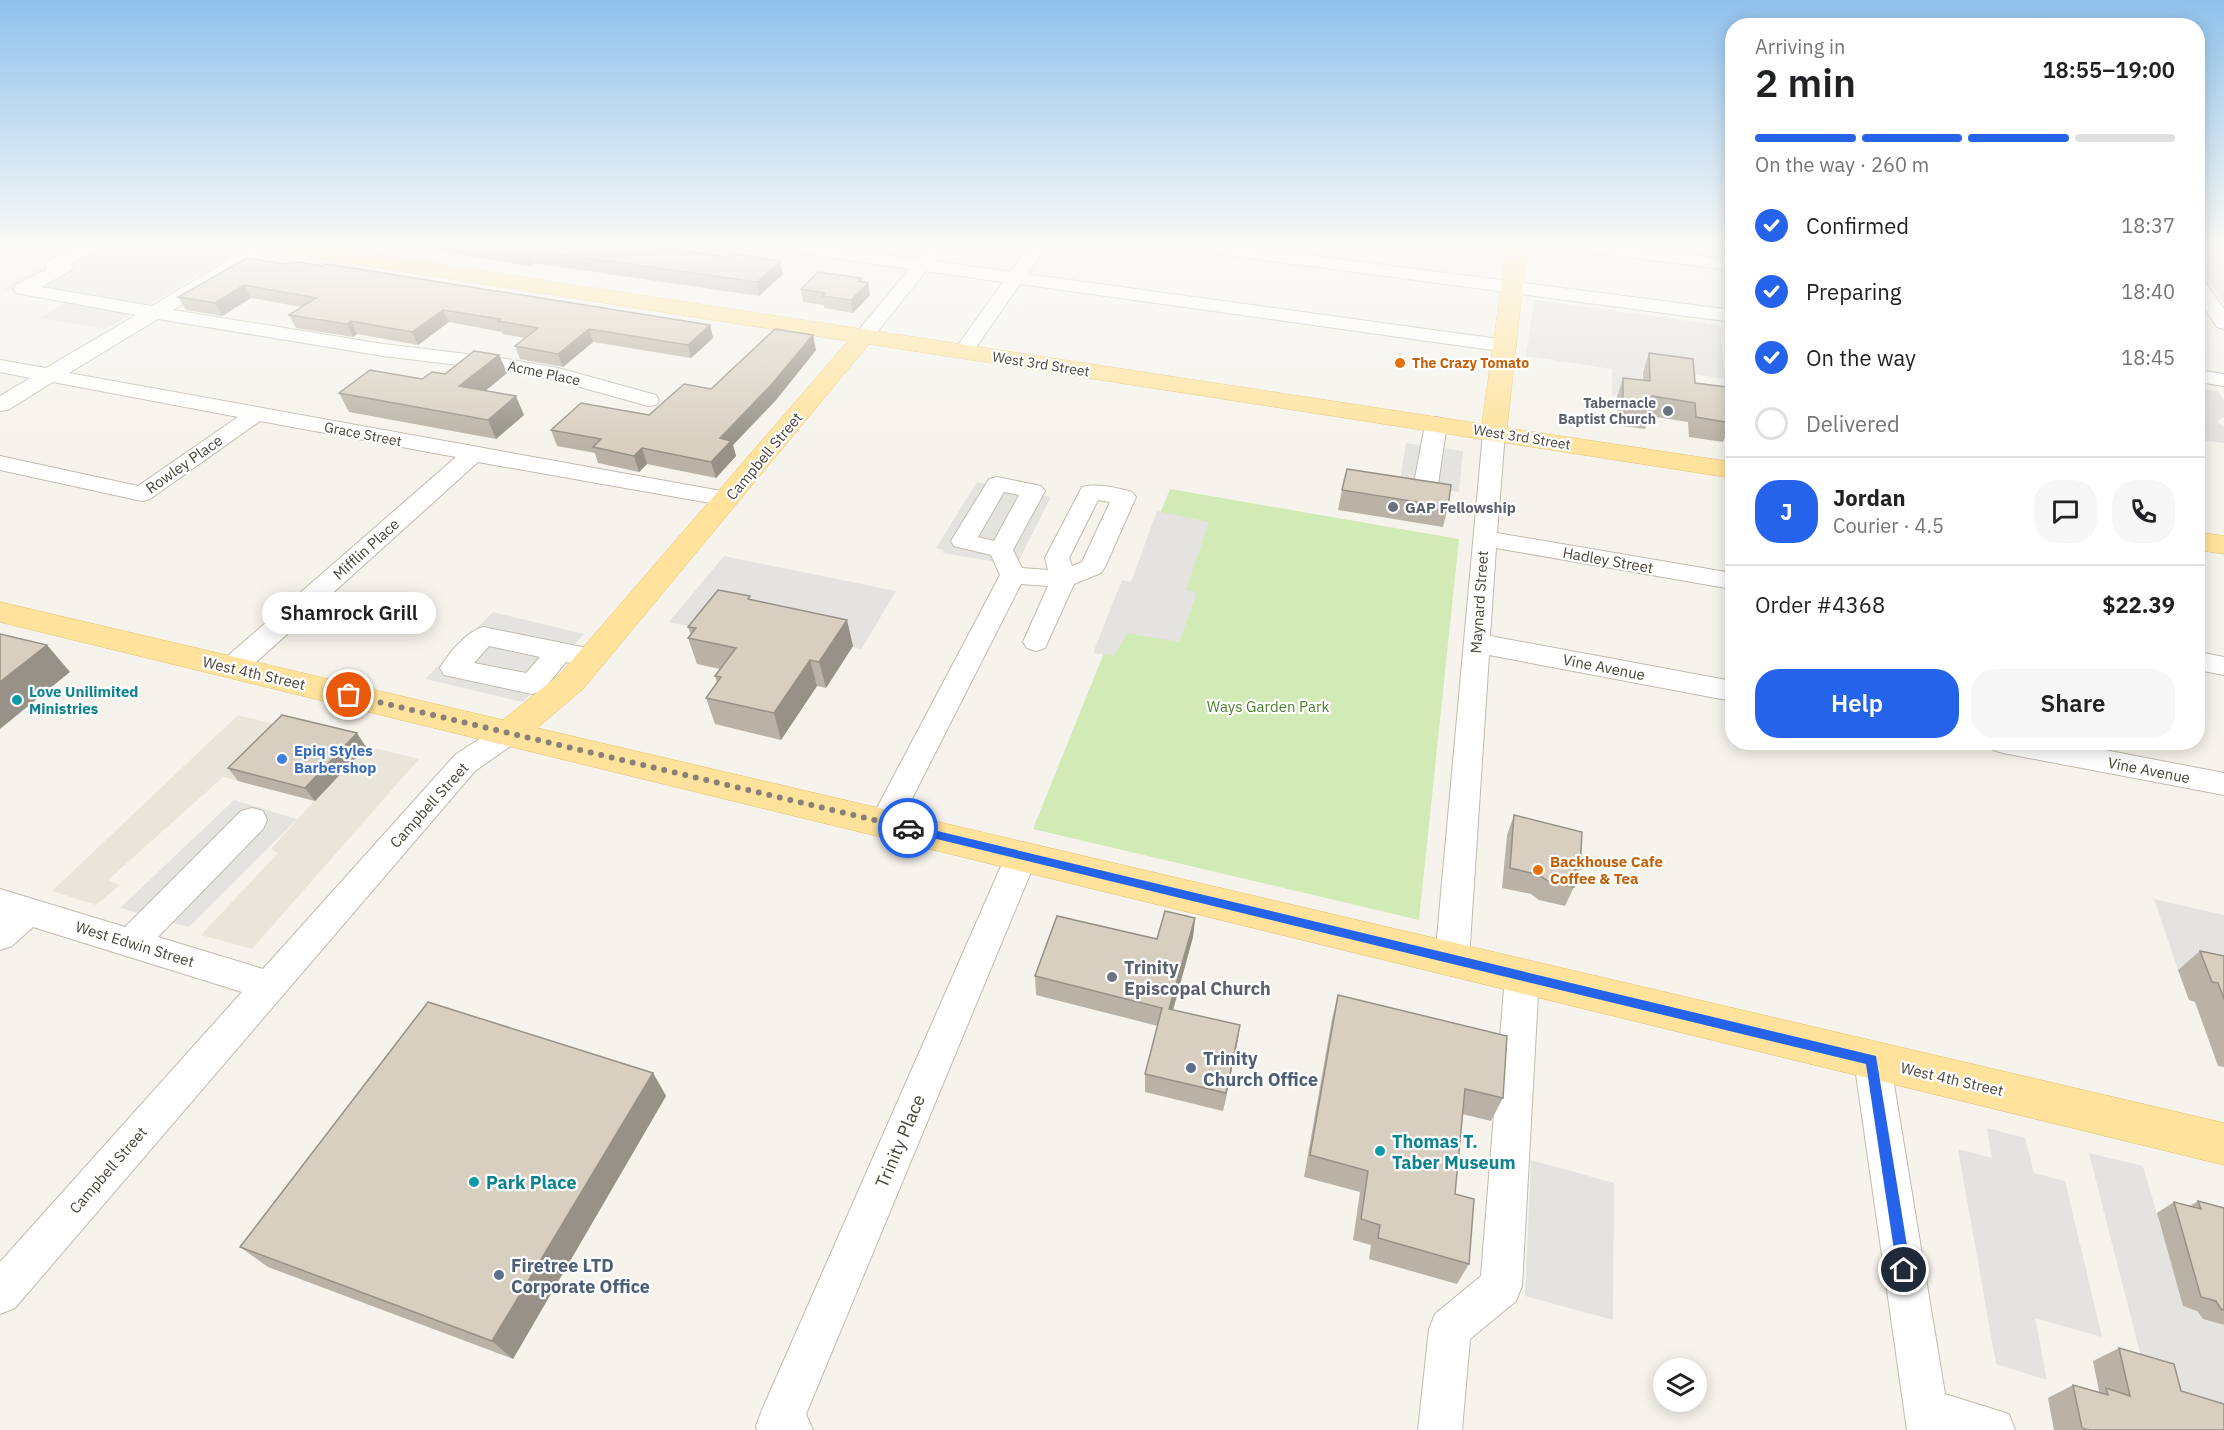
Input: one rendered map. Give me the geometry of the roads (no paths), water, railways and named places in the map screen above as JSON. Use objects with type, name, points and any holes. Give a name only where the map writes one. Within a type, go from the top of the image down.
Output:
[{"type":"main road","name":"West 3rd Street","points":[[707,313],[1725,469]]},
{"type":"main road","name":"Maynard Street","points":[[1494,433],[1510,313]]},
{"type":"main road","name":"Campbell Street","points":[[509,733],[572,681],[863,337]]},
{"type":"main road","points":[[2205,542],[2224,545]]},
{"type":"main road","name":"West 4th Street","points":[[0,612],[2224,1144]]},
{"type":"street","points":[[0,405],[153,313]]},
{"type":"street","name":"Acme Place","points":[[153,313],[383,350],[512,366],[577,379],[648,400]]},
{"type":"street","name":"Campbell Street","points":[[863,337],[883,313]]},
{"type":"street","points":[[963,352],[992,313]]},
{"type":"street","points":[[1267,313],[1506,346]]},
{"type":"street","points":[[1646,313],[1725,316]]},
{"type":"street","points":[[2205,324],[2224,325]]},
{"type":"street","name":"Grace Street","points":[[0,366],[727,499]]},
{"type":"street","points":[[2205,377],[2224,380]]},
{"type":"street","name":"Rowley Place","points":[[0,464],[142,494],[257,414]]},
{"type":"street","points":[[1426,484],[1436,424]]},
{"type":"street","name":"Maynard Street","points":[[1452,959],[1494,433]]},
{"type":"street","name":"Mifflin Place","points":[[233,668],[473,454]]},
{"type":"street","name":"Hadley Street","points":[[1484,538],[1725,580]]},
{"type":"street","points":[[1001,550],[1013,575]]},
{"type":"street","points":[[1013,575],[1064,579],[1036,642]]},
{"type":"street","points":[[884,823],[1013,575]]},
{"type":"street","name":"Vine Avenue","points":[[1476,643],[1725,691]]},
{"type":"street","points":[[560,651],[592,658]]},
{"type":"street","points":[[2205,662],[2224,666]]},
{"type":"street","name":"Campbell Street","points":[[0,1293],[465,764],[509,733]]},
{"type":"street","name":"Vine Avenue","points":[[2045,750],[2224,784]]},
{"type":"street","points":[[131,943],[252,820]]},
{"type":"street","name":"Trinity Place","points":[[784,1428],[1022,855]]},
{"type":"street","points":[[0,936],[13,908]]},
{"type":"street","name":"West Edwin Street","points":[[13,908],[270,986]]},
{"type":"street","points":[[1440,1430],[1450,1329],[1501,1287],[1522,976]]},
{"type":"street","points":[[1872,1060],[1928,1420],[1993,1430]]},
{"type":"place","name":"The Crazy Tomato","points":[[1400,363]]},
{"type":"place","name":"Tabernacle Baptist Church","points":[[1668,411]]},
{"type":"place","name":"GAP Fellowship","points":[[1393,507]]},
{"type":"place","name":"Shamrock Grill","points":[[349,695]]},
{"type":"place","name":"Love Unilimited Ministries","points":[[17,700]]},
{"type":"place","name":"Epiq Styles Barbershop","points":[[282,759]]},
{"type":"place","name":"Backhouse Cafe Coffee & Tea","points":[[1538,870]]},
{"type":"place","name":"Trinity Episcopal Church","points":[[1112,977]]},
{"type":"place","name":"Trinity Church Office","points":[[1191,1068]]},
{"type":"place","name":"Thomas T. Taber Museum","points":[[1380,1151]]},
{"type":"place","name":"Park Place","points":[[474,1182]]},
{"type":"place","name":"Firetree LTD Corporate Office","points":[[499,1275]]},
{"type":"park label","name":"Ways Garden Park","points":[[1268,706]]}]
